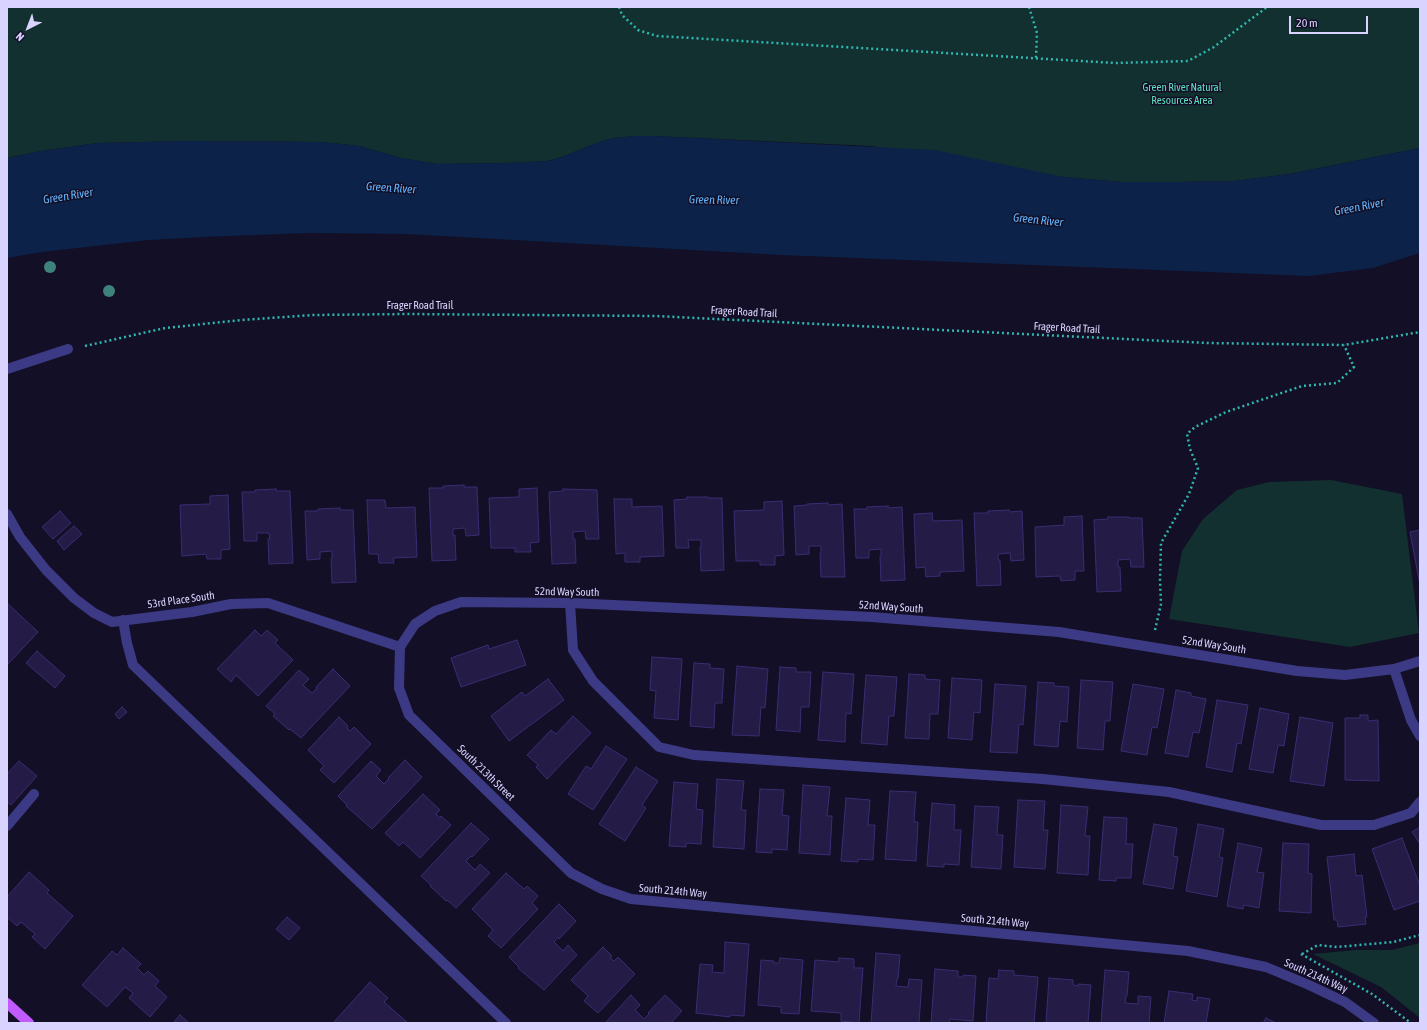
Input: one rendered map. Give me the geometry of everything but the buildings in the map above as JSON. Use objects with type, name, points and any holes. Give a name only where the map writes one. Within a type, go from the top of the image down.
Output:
[{"type":"main road","points":[[7,1003],[29,1023]]},
{"type":"street","points":[[7,369],[68,349]]},
{"type":"street","name":"53rd Place South","points":[[7,514],[20,537],[46,570],[74,598],[94,613],[112,622],[192,612],[231,604],[268,603],[400,647]]},
{"type":"street","name":"52nd Way South","points":[[400,647],[415,624],[435,611],[461,602],[570,603],[872,617],[1059,632],[1297,670],[1345,675],[1394,669],[1420,661]]},
{"type":"street","points":[[570,603],[573,650],[593,681],[659,747],[687,754],[1043,779],[1169,792],[1321,824],[1374,826],[1411,813],[1420,802]]},
{"type":"street","points":[[123,620],[127,644],[133,665],[506,1023]]},
{"type":"street","name":"South 213th Street","points":[[400,647],[399,688],[409,715],[571,873],[602,889]]},
{"type":"street","points":[[1394,669],[1411,720],[1420,736]]},
{"type":"street","points":[[7,826],[34,794]]},
{"type":"street","name":"South 214th Way","points":[[602,889],[631,899],[1188,951],[1266,967],[1345,1002],[1374,1023]]},
{"type":"path","points":[[619,7],[622,15],[638,30],[657,36],[1115,63],[1188,61],[1214,47],[1267,7]]},
{"type":"path","points":[[1029,7],[1037,33],[1036,58]]},
{"type":"path","name":"Frager Road Trail","points":[[68,349],[165,328],[314,315],[408,314],[655,316],[1199,342],[1344,344],[1420,332]]},
{"type":"path","points":[[1152,647],[1161,604],[1161,543],[1189,494],[1198,468],[1190,449],[1187,434],[1195,427],[1226,412],[1302,386],[1337,383],[1354,367],[1344,344]]},
{"type":"path","points":[[1301,954],[1318,945],[1337,947],[1393,942],[1420,935]]},
{"type":"green space","name":"Green River Natural Resources Area","points":[[7,7],[1420,7],[1420,148],[1289,174],[1234,181],[1179,182],[1122,182],[1063,177],[871,146],[654,136],[614,138],[548,161],[507,163],[438,164],[401,158],[359,146],[322,142],[188,141],[98,143],[41,151],[7,158]]},
{"type":"green space","points":[[1331,480],[1402,494],[1419,633],[1350,647],[1169,619],[1182,551],[1203,519],[1237,490],[1269,482]]},
{"type":"green space","points":[[1420,943],[1420,1018],[1381,987],[1313,954],[1356,950],[1392,950]]},
{"type":"water","name":"Green River","points":[[634,136],[935,150],[1063,177],[1122,182],[1234,181],[1289,174],[1420,148],[1420,253],[1373,268],[1309,276],[781,255],[407,234],[308,233],[149,240],[42,252],[7,258],[7,158],[41,151],[98,143],[188,141],[322,142],[359,146],[401,158],[438,164],[507,163],[548,161],[599,142],[614,138]]}]
